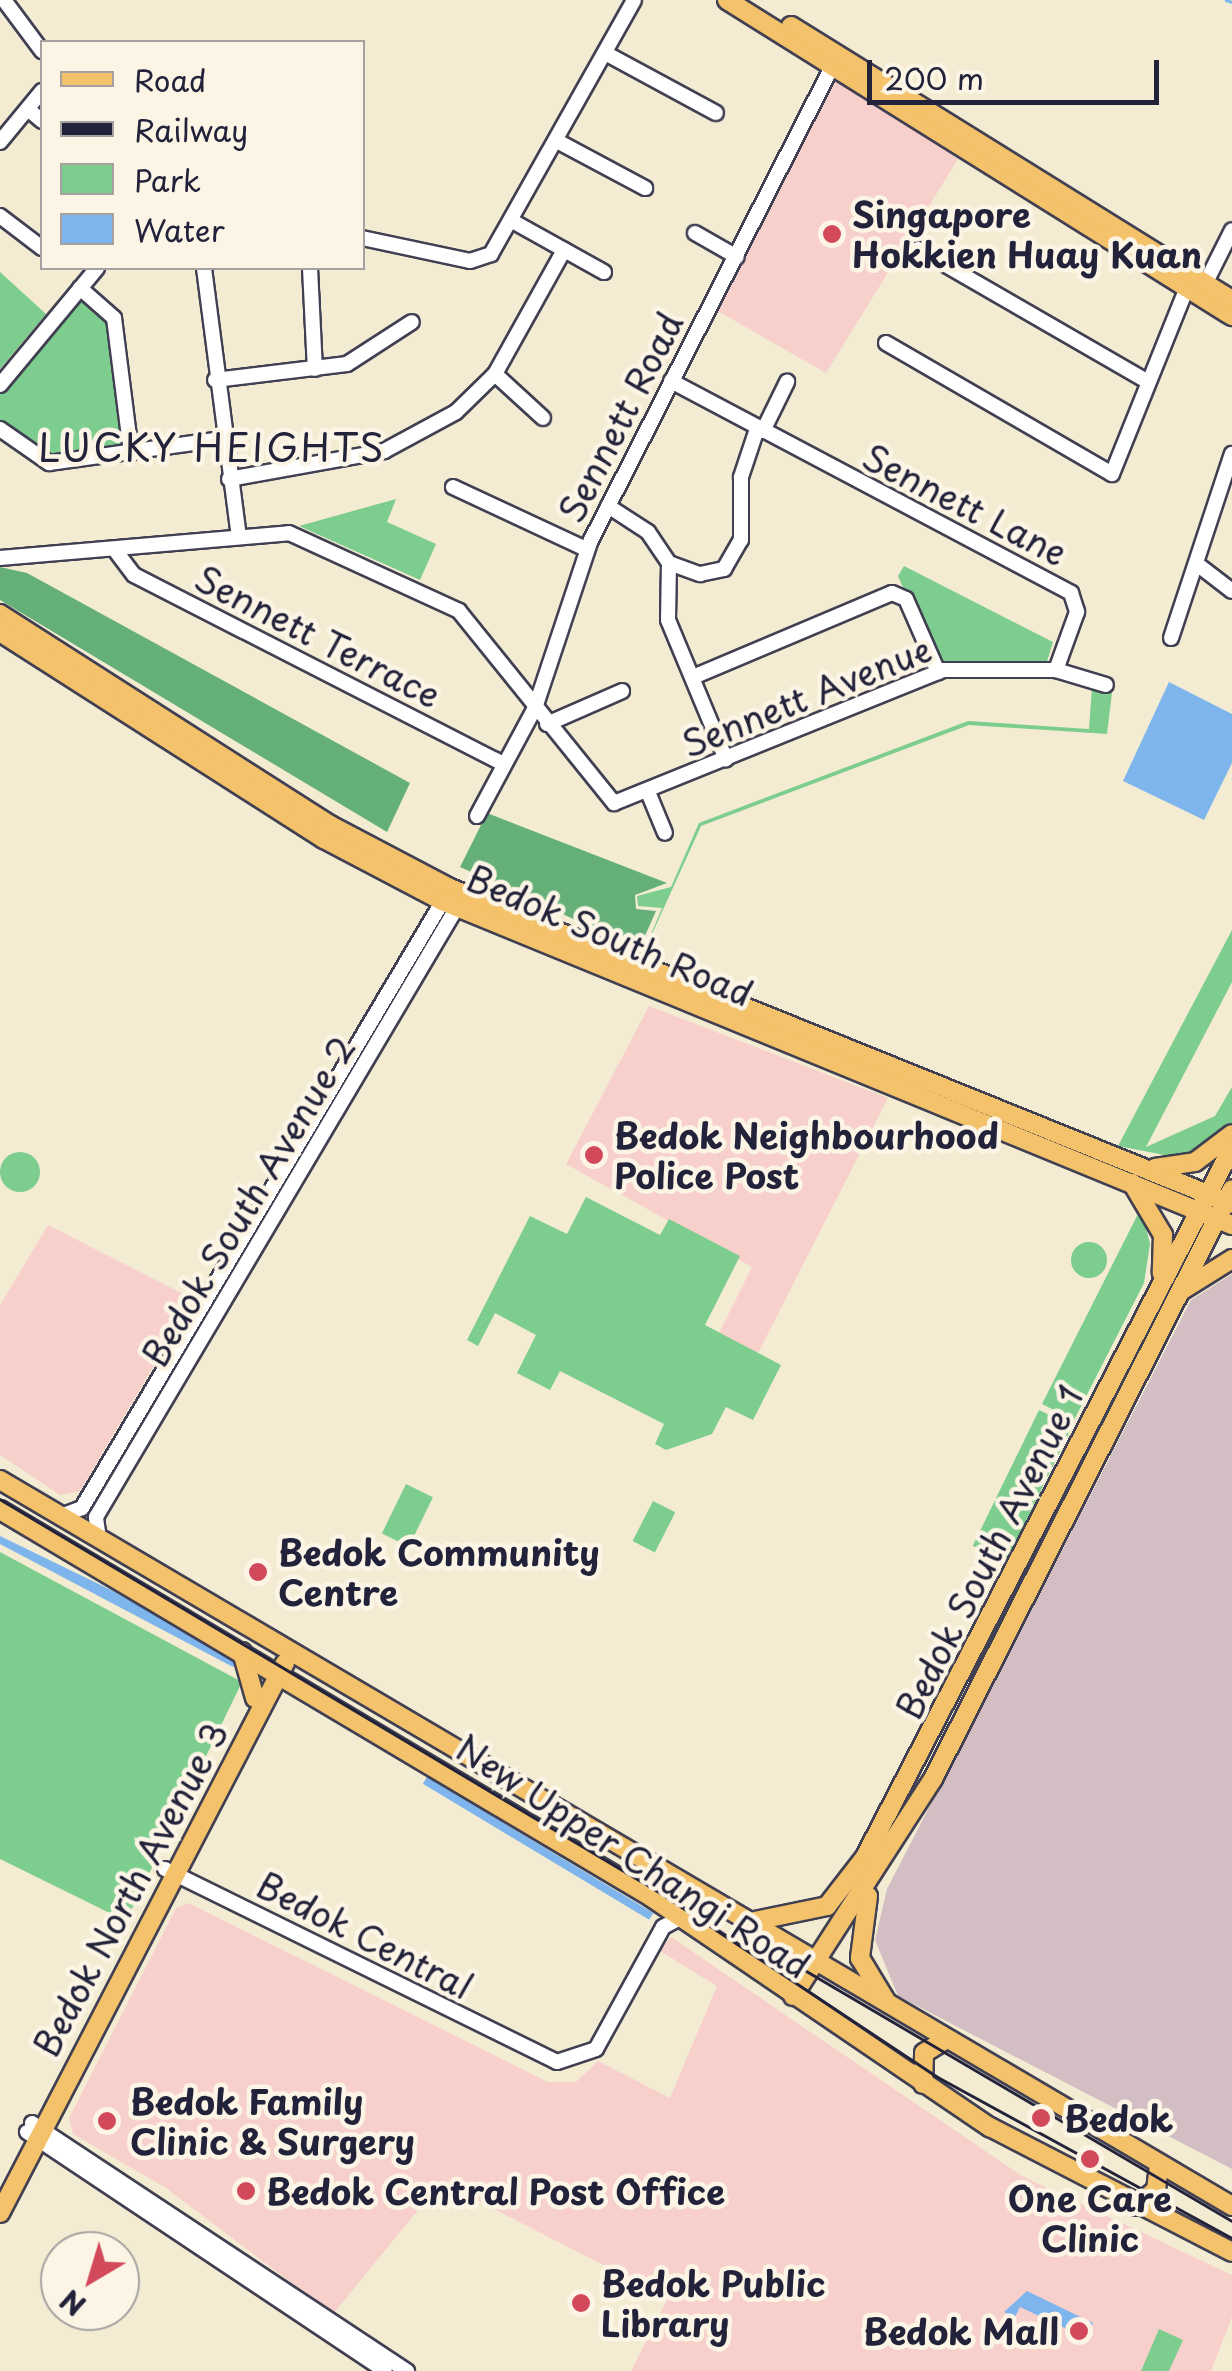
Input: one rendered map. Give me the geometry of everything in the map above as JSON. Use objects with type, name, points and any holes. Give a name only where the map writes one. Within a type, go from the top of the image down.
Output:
[{"type":"main road","points":[[727,0],[836,60]]},
{"type":"main road","points":[[748,0],[836,60],[1196,286],[1232,316]]},
{"type":"main road","points":[[1196,286],[1232,300]]},
{"type":"main road","name":"Bedok South Road","points":[[0,614],[330,825],[453,898]]},
{"type":"main road","name":"Bedok South Road","points":[[0,632],[324,839],[600,961],[1128,1179],[1228,1207]]},
{"type":"main road","name":"Bedok South Road","points":[[600,961],[1150,1168],[1203,1200]]},
{"type":"main road","points":[[1150,1168],[1196,1162],[1232,1134]]},
{"type":"main road","name":"Bedok South Avenue 1","points":[[792,1996],[870,1886],[1168,1292],[1203,1200],[1232,1148]]},
{"type":"main road","points":[[1128,1179],[1163,1235],[1168,1292],[1232,1259]]},
{"type":"main road","name":"Bedok South Avenue 1","points":[[749,1922],[827,1906],[865,1857],[1168,1292],[1228,1207]]},
{"type":"main road","name":"New Upper Changi Road","points":[[0,1480],[896,2012],[1232,2206]]},
{"type":"main road","name":"New Upper Changi Road","points":[[0,1510],[240,1648],[651,1897],[923,2084],[1136,2206],[1232,2252]]},
{"type":"main road","points":[[240,1648],[259,1701],[314,1695]]},
{"type":"main road","name":"Bedok North Avenue 3","points":[[0,2186],[34,2130],[288,1648]]},
{"type":"main road","points":[[870,1886],[860,1958],[896,2012]]},
{"type":"main road","points":[[923,2084],[924,2053],[946,2040]]},
{"type":"main road","name":"Bedok North Avenue 3","points":[[0,2212],[34,2130]]},
{"type":"main road","points":[[1136,2206],[1156,2190],[1159,2164]]},
{"type":"street","points":[[4,0],[40,47]]},
{"type":"street","points":[[365,239],[482,260],[514,222],[634,0]]},
{"type":"street","points":[[605,53],[716,113]]},
{"type":"street","name":"Sennett Road","points":[[476,816],[535,708],[586,550],[836,60]]},
{"type":"street","points":[[0,142],[40,94]]},
{"type":"street","points":[[29,110],[40,118]]},
{"type":"street","points":[[557,141],[644,188]]},
{"type":"street","points":[[0,216],[40,246]]},
{"type":"street","points":[[514,222],[604,272]]},
{"type":"street","points":[[886,343],[1112,474],[1148,382],[1196,286],[1232,230]]},
{"type":"street","points":[[695,233],[737,257]]},
{"type":"street","points":[[918,248],[1148,382]]},
{"type":"street","points":[[229,479],[384,450],[456,412],[495,374],[564,250]]},
{"type":"street","points":[[0,385],[95,270]]},
{"type":"street","points":[[204,270],[222,439],[239,536]]},
{"type":"street","points":[[310,270],[315,368]]},
{"type":"street","points":[[80,288],[114,318],[131,452]]},
{"type":"street","points":[[216,380],[347,364],[412,322]]},
{"type":"street","points":[[495,374],[543,418]]},
{"type":"street","name":"Sennett Lane","points":[[671,381],[1071,593],[1077,612],[1056,670]]},
{"type":"street","points":[[669,563],[713,573],[735,557],[741,477],[760,430],[787,382]]},
{"type":"street","points":[[0,429],[45,462],[222,439]]},
{"type":"street","points":[[1171,638],[1232,454]]},
{"type":"street","points":[[453,487],[586,550]]},
{"type":"street","points":[[608,506],[648,532],[669,563],[668,620],[726,759]]},
{"type":"street","name":"Sennett Avenue","points":[[0,558],[289,532],[460,611],[608,801],[648,792],[938,672],[1056,670],[1106,685]]},
{"type":"street","name":"Sennett Terrace","points":[[114,550],[134,576],[504,764]]},
{"type":"street","points":[[1198,564],[1232,591]]},
{"type":"street","points":[[693,677],[892,593],[906,599],[938,672]]},
{"type":"street","points":[[547,724],[622,691]]},
{"type":"street","name":"Sennett Avenue","points":[[648,792],[665,833]]},
{"type":"street","name":"Bedok South Avenue 2","points":[[60,1516],[82,1508],[453,898]]},
{"type":"street","name":"Bedok South Avenue 2","points":[[100,1540],[96,1517],[453,898]]},
{"type":"street","name":"Bedok Central","points":[[170,1871],[539,2055],[565,2063],[594,2051],[662,1928],[680,1918]]},
{"type":"street","points":[[539,2055],[572,2059],[596,2044],[656,1919],[651,1897]]},
{"type":"street","points":[[34,2130],[385,2371]]},
{"type":"street","points":[[34,2130],[407,2371]]},
{"type":"shaded area","name":"Singapore Hokkien Huay Kuan","points":[[834,77],[958,159],[826,373],[714,309]]},
{"type":"shaded area","points":[[649,1006],[888,1098],[756,1357],[717,1337],[752,1267],[566,1164]]},
{"type":"shaded area","points":[[48,1225],[193,1299],[80,1491],[60,1495],[0,1455],[0,1305]]},
{"type":"shaded area","points":[[1232,1274],[1232,2169],[898,1996],[875,1940],[887,1889],[1191,1300]]},
{"type":"shaded area","points":[[189,1903],[548,2082],[576,2082],[598,2061],[670,2098],[717,1986],[660,1951],[671,1937],[1022,2176],[1232,2275],[1232,2317],[1211,2371],[631,2371],[668,2298],[441,2182],[333,2314],[166,2188],[73,2134],[69,2118],[176,1908]]},
{"type":"green space","points":[[0,272],[46,314],[0,369]]},
{"type":"green space","points":[[79,296],[107,314],[127,449],[52,459],[0,424],[0,391]]},
{"type":"green space","points":[[396,499],[387,522],[436,544],[420,580],[299,526]]},
{"type":"green space","points":[[904,566],[1053,642],[1046,665],[937,665],[898,576]]},
{"type":"green space","points":[[0,567],[27,573],[410,783],[387,832],[0,600]]},
{"type":"green space","points":[[1092,687],[1112,693],[1107,734],[969,725],[701,826],[642,956],[662,908],[638,906],[637,896],[671,887],[699,823],[968,721],[1089,729]]},
{"type":"green space","points":[[487,813],[667,883],[635,895],[636,909],[656,911],[639,949],[460,867]]},
{"type":"green space","points":[[1232,930],[1232,982],[1146,1147],[1215,1116],[1232,1087],[1232,1124],[1180,1158],[1118,1146]]},
{"type":"green space","points":[[20,1152],[34,1158],[40,1172],[34,1186],[20,1192],[6,1186],[0,1172],[6,1158]]},
{"type":"green space","points":[[586,1197],[660,1235],[669,1219],[740,1256],[705,1325],[781,1365],[753,1420],[726,1407],[712,1434],[666,1450],[655,1444],[664,1424],[560,1371],[550,1390],[517,1373],[536,1335],[495,1313],[478,1346],[467,1340],[530,1216],[567,1234]]},
{"type":"green space","points":[[1141,1208],[1150,1244],[1144,1283],[1074,1420],[1042,1404]]},
{"type":"green space","points":[[1089,1242],[1102,1247],[1107,1260],[1102,1273],[1089,1278],[1076,1273],[1071,1260],[1076,1247]]},
{"type":"green space","points":[[1039,1410],[1072,1426],[1006,1562],[973,1546]]},
{"type":"green space","points":[[406,1484],[433,1497],[409,1547],[382,1533]]},
{"type":"green space","points":[[653,1501],[675,1512],[655,1552],[633,1541]]},
{"type":"green space","points":[[0,1552],[242,1682],[126,1921],[0,1859]]},
{"type":"green space","points":[[1159,2329],[1183,2340],[1169,2371],[1141,2371]]},
{"type":"water","points":[[1169,682],[1232,714],[1232,763],[1204,820],[1123,781]]},
{"type":"water","points":[[0,1536],[111,1590],[237,1660],[233,1667],[0,1544]]},
{"type":"water","points":[[427,1777],[653,1913],[649,1920],[423,1784]]},
{"type":"water","points":[[1027,2291],[1093,2323],[1086,2338],[1020,2307],[1015,2317],[1004,2312]]},
{"type":"waterway","points":[[1226,0],[1232,2]]},
{"type":"railway","points":[[0,1499],[656,1890],[936,2076],[1232,2238]]},
{"type":"railway","points":[[786,1959],[1232,2221]]},
{"type":"place","name":"Singapore Hokkien Huay Kuan","points":[[832,234]]},
{"type":"place","name":"Bedok Neighbourhood Police Post","points":[[594,1155]]},
{"type":"place","name":"Bedok Community Centre","points":[[258,1572]]},
{"type":"place","name":"Bedok","points":[[1041,2118]]},
{"type":"place","name":"Bedok Family Clinic & Surgery","points":[[107,2121]]},
{"type":"place","name":"One Care Clinic","points":[[1090,2159]]},
{"type":"place","name":"Bedok Central Post Office","points":[[246,2191]]},
{"type":"place","name":"Bedok Public Library","points":[[581,2303]]},
{"type":"place","name":"Bedok Mall","points":[[1079,2331]]},
{"type":"district","name":"LUCKY HEIGHTS","points":[[212,447]]}]
